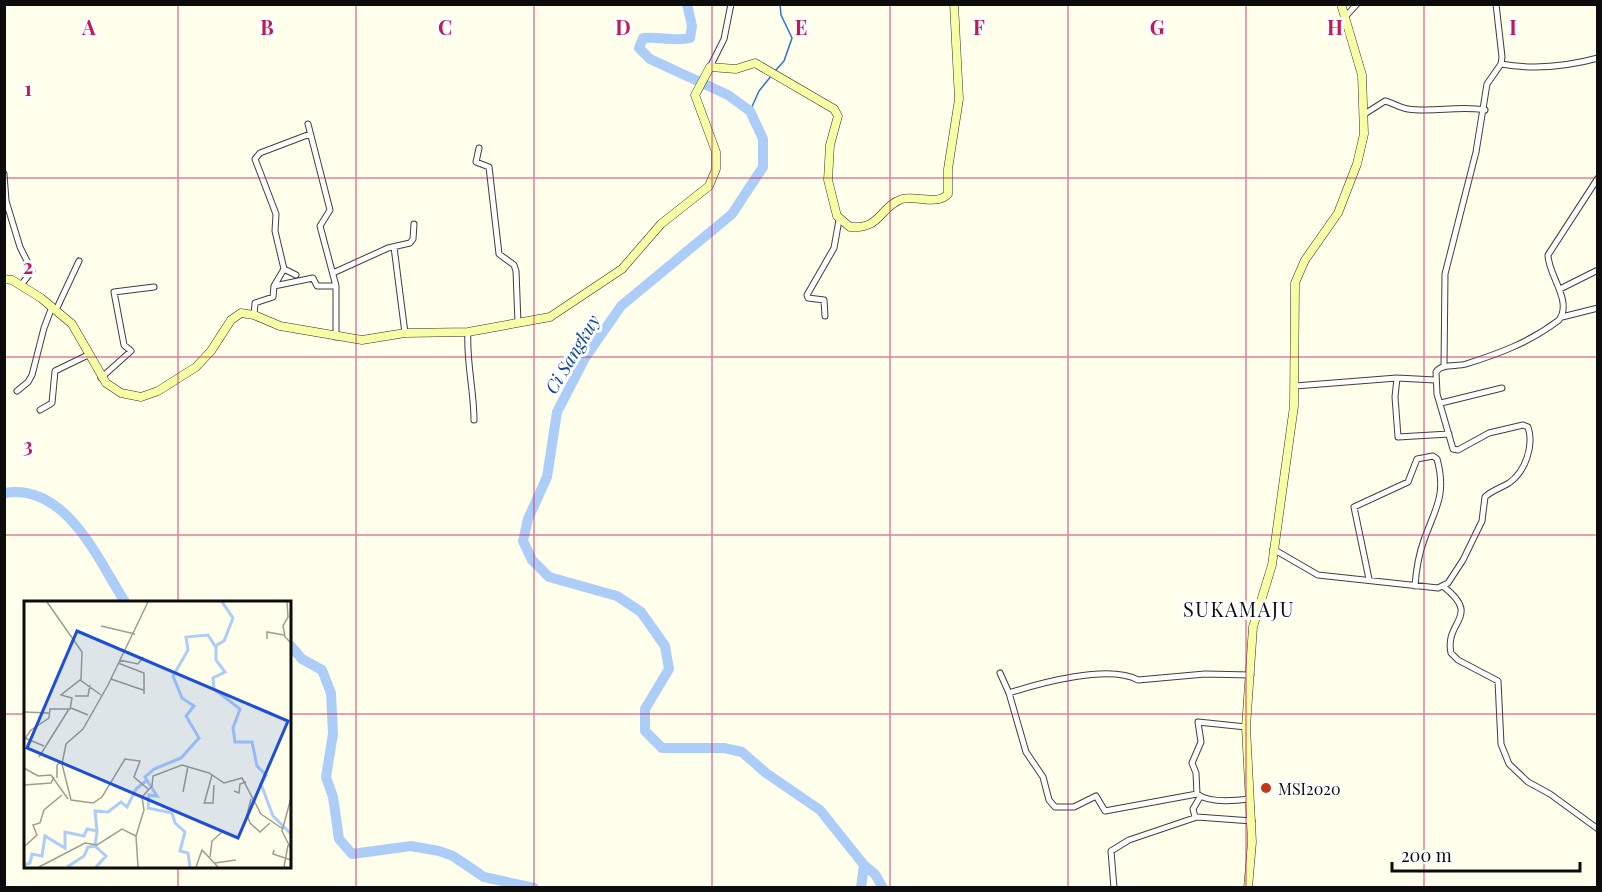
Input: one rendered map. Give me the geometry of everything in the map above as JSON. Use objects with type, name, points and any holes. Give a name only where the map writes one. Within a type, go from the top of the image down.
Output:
[{"type":"street","points":[[4,279],[21,285],[54,308],[74,328],[101,378],[128,395],[148,396],[196,367],[211,351],[234,317],[244,313],[280,326],[307,328],[336,337],[372,339],[405,333],[468,332],[555,315],[622,269],[661,224],[709,186],[716,170],[717,158],[696,101],[697,88],[724,39],[731,4]]},
{"type":"street","points":[[839,220],[850,227],[867,226],[877,222],[892,205],[902,199],[936,200],[948,194],[948,169],[959,99],[954,4]]},
{"type":"street","points":[[1248,888],[1252,821],[1246,727],[1254,616],[1272,566],[1295,386],[1295,281],[1312,250],[1338,213],[1361,150],[1365,128],[1362,75],[1341,4]]},
{"type":"street","points":[[1345,17],[1357,4]]},
{"type":"street","points":[[1444,367],[1445,274],[1485,110],[1487,84],[1501,64],[1496,4]]},
{"type":"street","points":[[1501,64],[1519,68],[1565,67],[1598,58]]},
{"type":"street","points":[[708,69],[736,69],[755,63],[830,105],[836,113],[827,163],[828,180],[839,220],[834,248],[807,295],[808,298],[824,300],[825,316]]},
{"type":"street","points":[[1363,115],[1385,101],[1405,109],[1445,110],[1467,107],[1485,110]]},
{"type":"street","points":[[308,124],[329,204],[329,215],[320,226],[336,286],[336,337]]},
{"type":"street","points":[[254,315],[255,303],[273,297],[274,286],[284,269],[275,231],[276,214],[255,159],[260,153],[310,134]]},
{"type":"street","points":[[479,148],[476,162],[489,167],[499,254],[514,265],[516,271],[518,323]]},
{"type":"street","points":[[4,174],[6,201],[20,247],[32,270],[21,285]]},
{"type":"street","points":[[1562,317],[1560,289],[1548,255],[1598,178]]},
{"type":"street","points":[[333,273],[413,241],[414,224]]},
{"type":"street","points":[[394,247],[405,333]]},
{"type":"street","points":[[17,391],[28,382],[32,375],[44,328],[79,261]]},
{"type":"street","points":[[284,269],[296,274]]},
{"type":"street","points":[[1560,289],[1598,270]]},
{"type":"street","points":[[274,286],[313,278],[318,286],[336,286]]},
{"type":"street","points":[[101,378],[131,351],[124,345],[113,293],[154,287]]},
{"type":"street","points":[[1444,587],[1463,560],[1477,533],[1482,521],[1485,497],[1514,479],[1531,445],[1526,425],[1489,433],[1455,451],[1452,448],[1435,380],[1437,370],[1464,365],[1519,347],[1562,317],[1598,308]]},
{"type":"street","points":[[468,332],[468,352],[474,393],[474,420]]},
{"type":"street","points":[[40,410],[52,403],[55,371],[88,355]]},
{"type":"street","points":[[1295,386],[1397,378],[1435,380]]},
{"type":"street","points":[[1397,378],[1395,397],[1398,437],[1449,434]]},
{"type":"street","points":[[1441,403],[1502,388]]},
{"type":"street","points":[[1369,579],[1354,507],[1408,483],[1417,459],[1433,456],[1437,459],[1440,468],[1440,492],[1436,515],[1424,539],[1415,586]]},
{"type":"street","points":[[1273,549],[1318,575],[1444,587],[1455,596],[1462,607],[1462,617],[1450,636],[1451,654],[1498,681],[1501,744],[1509,764],[1528,782],[1550,794],[1598,829]]},
{"type":"street","points":[[1000,673],[1009,693],[1026,752],[1043,777],[1048,800],[1055,807],[1074,807],[1096,796],[1105,811],[1198,796],[1249,800]]},
{"type":"street","points":[[1009,693],[1035,685],[1109,673],[1130,676],[1138,680],[1205,674],[1251,675]]},
{"type":"street","points":[[1195,817],[1193,809],[1198,796],[1196,773],[1192,763],[1201,742],[1198,722],[1246,727]]},
{"type":"street","points":[[1114,888],[1110,861],[1114,849],[1148,832],[1195,817],[1213,816],[1228,820],[1252,821]]},
{"type":"waterway","name":"Ci Sangkuy","points":[[687,4],[692,26],[690,38],[643,38],[639,48],[650,59],[728,95],[750,111],[763,139],[763,167],[732,214],[621,306],[585,358],[557,412],[547,477],[528,519],[523,541],[532,560],[549,577],[617,596],[641,612],[665,646],[669,669],[645,709],[645,731],[662,748],[724,748],[742,752],[766,773],[820,810],[864,865],[861,888]]},
{"type":"waterway","points":[[775,71],[784,61],[792,38],[781,15],[780,4]]},
{"type":"waterway","points":[[750,111],[759,91],[772,75]]},
{"type":"waterway","points":[[4,493],[26,493],[45,499],[62,512],[91,546],[124,601]]},
{"type":"waterway","points":[[291,646],[302,659],[322,670],[331,693],[333,734],[326,777],[333,797],[339,839],[352,854],[411,846],[439,851],[453,856],[484,877],[534,888]]},
{"type":"waterway","points":[[864,865],[875,874],[883,888]]},
{"type":"place","name":"MSI2020","points":[[1266,788]]},
{"type":"district","name":"SUKAMAJU","points":[[1239,608]]}]
